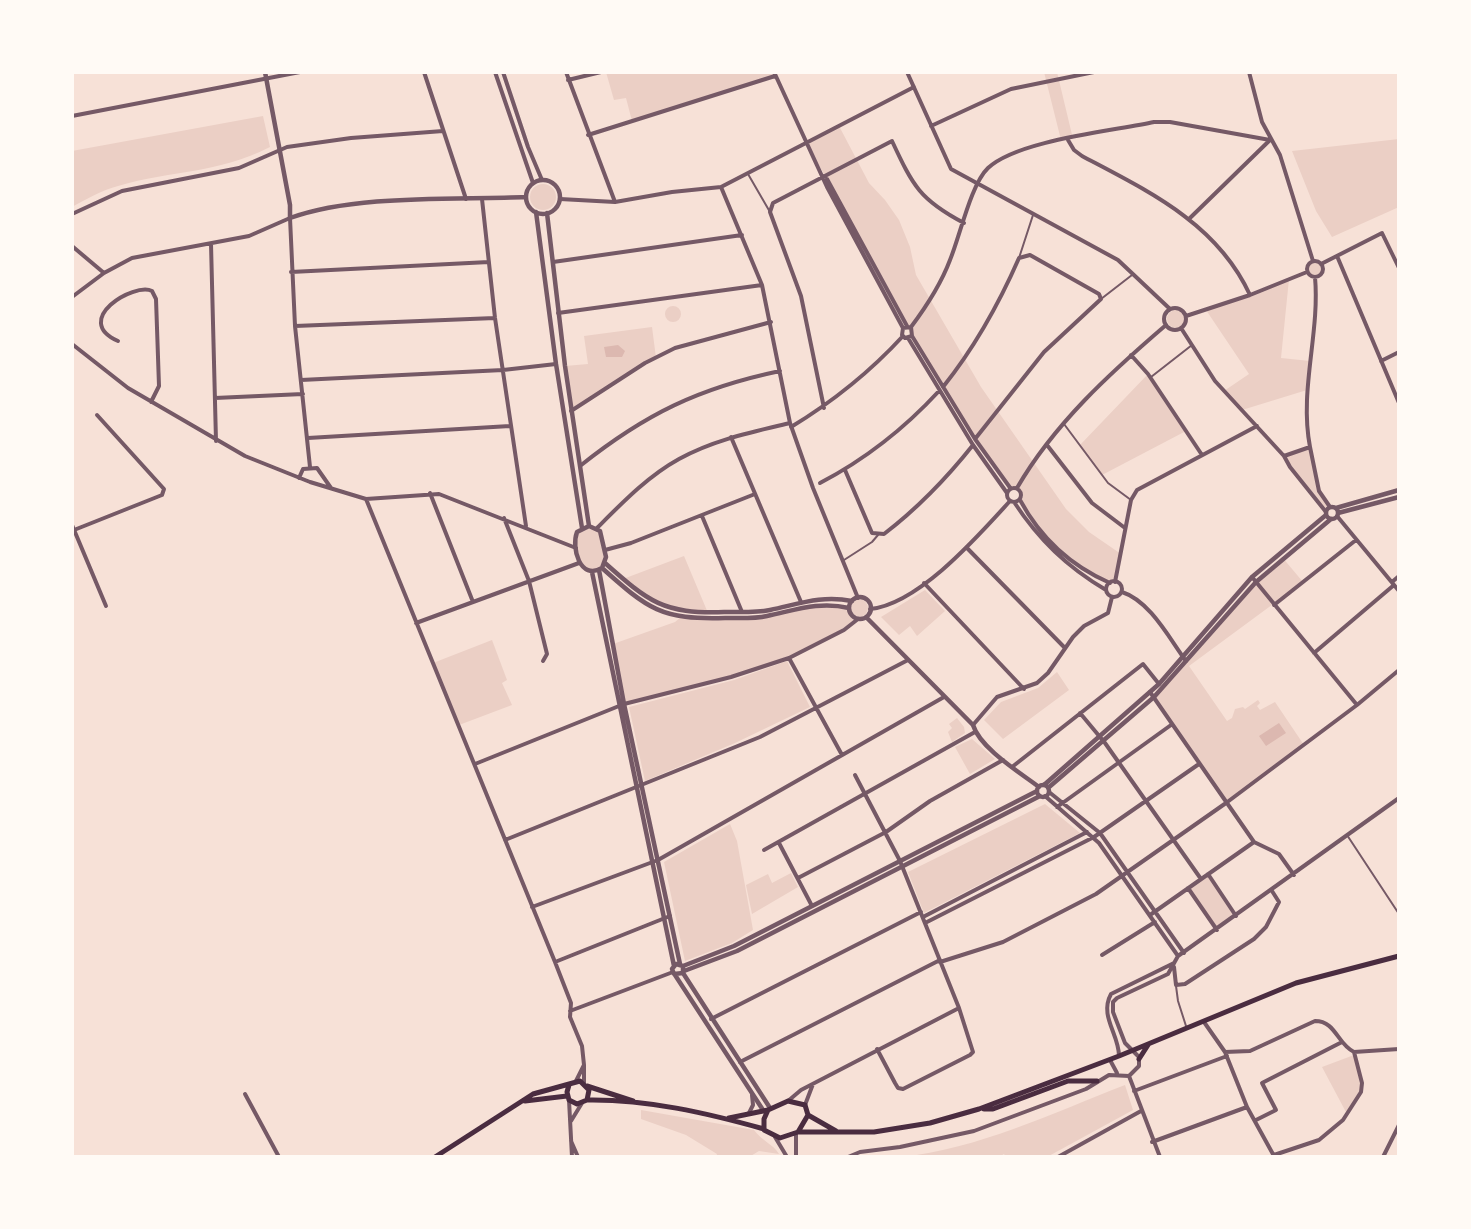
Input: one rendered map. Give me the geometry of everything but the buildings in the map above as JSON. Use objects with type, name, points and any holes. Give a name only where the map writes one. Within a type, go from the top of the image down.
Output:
[{"type":"main road","points":[[523,1101],[568,1098],[584,1102],[643,1104],[727,1119],[764,1129],[775,1137],[797,1133],[874,1132],[930,1123],[979,1109],[1110,1060],[1311,978],[1399,956]]},
{"type":"main road","points":[[1139,1059],[1149,1044]]},
{"type":"main road","points":[[979,1109],[993,1109],[1068,1081],[1097,1080]]},
{"type":"main road","points":[[435,1157],[533,1094],[576,1082],[643,1104]]},
{"type":"main road","points":[[568,1098],[569,1085]]},
{"type":"main road","points":[[584,1102],[589,1093],[586,1085]]},
{"type":"main road","points":[[727,1119],[766,1111],[788,1101],[805,1105],[808,1115],[838,1131]]},
{"type":"main road","points":[[764,1129],[766,1111]]},
{"type":"main road","points":[[797,1133],[808,1115]]},
{"type":"street","points":[[265,72],[290,218],[295,326],[310,467]]},
{"type":"street","points":[[72,116],[300,72]]},
{"type":"street","points":[[424,72],[466,199]]},
{"type":"street","points":[[495,72],[533,183]]},
{"type":"street","points":[[503,72],[528,147],[542,180]]},
{"type":"street","points":[[566,72],[615,202]]},
{"type":"street","points":[[568,80],[601,72]]},
{"type":"street","points":[[907,72],[951,169],[1118,260],[1135,273],[1170,309],[1180,309],[1186,316],[1186,322],[1181,328],[1172,330],[1166,326]]},
{"type":"street","points":[[931,126],[1011,89],[1094,72]]},
{"type":"street","points":[[1249,72],[1262,122],[1280,155],[1313,261]]},
{"type":"street","points":[[588,135],[775,74],[824,177],[832,185],[907,327],[908,337],[941,389],[1011,489]]},
{"type":"street","points":[[560,199],[615,202],[672,192],[721,187],[914,87]]},
{"type":"street","points":[[908,337],[907,327],[939,283],[964,223],[977,184],[987,169],[1005,157],[1033,147],[1154,122],[1170,122],[1270,140]]},
{"type":"street","points":[[72,214],[122,191],[239,168],[279,150],[330,140],[443,131]]},
{"type":"street","points":[[1068,140],[1082,156],[1164,199],[1190,218],[1233,265],[1250,295]]},
{"type":"street","points":[[1190,218],[1270,140]]},
{"type":"street","points":[[770,212],[773,203],[892,141],[910,180],[920,194],[937,209],[964,223]]},
{"type":"street","points":[[748,174],[770,212],[801,296],[824,408]]},
{"type":"street","points":[[542,180],[555,185],[560,199],[553,210],[547,213],[536,212],[529,206],[526,196],[533,183],[542,180]]},
{"type":"street","points":[[721,187],[762,285],[791,425],[858,598]]},
{"type":"street","points":[[72,297],[104,273],[132,258],[249,236],[290,218],[330,207],[526,196]]},
{"type":"street","points":[[482,199],[495,318],[526,526]]},
{"type":"street","points":[[536,212],[556,364],[582,528]]},
{"type":"street","points":[[547,213],[551,263],[589,526]]},
{"type":"street","points":[[820,483],[845,470],[910,422],[972,351],[988,324],[1019,258],[1033,215]]},
{"type":"street","points":[[1313,261],[1322,264],[1382,233],[1399,268]]},
{"type":"street","points":[[551,263],[742,235]]},
{"type":"street","points":[[211,244],[216,441]]},
{"type":"street","points":[[72,246],[104,273]]},
{"type":"street","points":[[1019,258],[1030,255],[1096,290],[1101,299]]},
{"type":"street","points":[[1337,256],[1399,403]]},
{"type":"street","points":[[1307,272],[1307,265],[1313,261]]},
{"type":"street","points":[[291,272],[489,262]]},
{"type":"street","points":[[1315,277],[1323,271],[1322,264]]},
{"type":"street","points":[[1186,316],[1250,295],[1307,272]]},
{"type":"street","points":[[1307,272],[1315,277]]},
{"type":"street","points":[[975,439],[1044,352],[1101,299],[1135,273]]},
{"type":"street","points":[[1315,277],[1316,309],[1305,402],[1306,424],[1319,491],[1399,591]]},
{"type":"street","points":[[558,313],[762,285]]},
{"type":"street","points":[[118,341],[102,332],[99,325],[101,316],[115,302],[135,292],[142,289],[152,291],[156,299],[159,386],[151,402]]},
{"type":"street","points":[[1166,326],[1165,315],[1170,309]]},
{"type":"street","points":[[295,326],[495,318]]},
{"type":"street","points":[[571,411],[645,363],[675,348],[771,322]]},
{"type":"street","points":[[1007,493],[1017,488],[1047,445],[1089,396],[1131,355],[1166,326]]},
{"type":"street","points":[[1181,328],[1215,381],[1284,456],[1328,515]]},
{"type":"street","points":[[597,528],[633,492],[679,459],[730,437],[791,425],[824,408],[908,337]]},
{"type":"street","points":[[72,344],[109,375],[216,441],[299,477],[366,499],[439,494],[526,526],[576,548]]},
{"type":"street","points":[[1151,377],[1192,345]]},
{"type":"street","points":[[1381,360],[1399,352]]},
{"type":"street","points":[[1131,355],[1151,377],[1202,455]]},
{"type":"street","points":[[301,380],[503,370],[556,364]]},
{"type":"street","points":[[580,467],[620,436],[677,402],[737,380],[780,370]]},
{"type":"street","points":[[941,389],[973,445],[1033,530],[1058,557],[1106,590],[1112,597]]},
{"type":"street","points":[[215,398],[303,394]]},
{"type":"street","points":[[74,530],[162,495],[164,489],[97,415]]},
{"type":"street","points":[[1064,424],[1108,483],[1131,500]]},
{"type":"street","points":[[308,438],[510,426]]},
{"type":"street","points":[[1106,590],[1113,582],[1131,500],[1137,490],[1257,426]]},
{"type":"street","points":[[730,437],[801,602]]},
{"type":"street","points":[[845,470],[872,533],[884,534],[910,514],[943,482],[973,445]]},
{"type":"street","points":[[1047,445],[1092,504],[1125,528]]},
{"type":"street","points":[[1284,456],[1310,447]]},
{"type":"street","points":[[299,477],[303,469],[317,468],[331,488]]},
{"type":"street","points":[[1017,488],[1021,493],[1020,500],[1036,526],[1059,550],[1086,571],[1121,586],[1122,592]]},
{"type":"street","points":[[674,966],[682,969],[737,951],[903,867],[1043,791],[1104,742],[1152,695],[1254,579],[1328,515],[1399,490]]},
{"type":"street","points":[[430,493],[473,602]]},
{"type":"street","points":[[605,550],[702,516],[755,494]]},
{"type":"street","points":[[1337,512],[1399,496]]},
{"type":"street","points":[[366,499],[571,1003],[569,1011],[582,1046],[586,1085]]},
{"type":"street","points":[[870,609],[885,607],[924,584],[967,548],[1012,502],[1020,500]]},
{"type":"street","points":[[1328,515],[1330,507]]},
{"type":"street","points":[[702,516],[742,612]]},
{"type":"street","points":[[504,518],[529,581],[547,654],[543,661]]},
{"type":"street","points":[[72,525],[106,606]]},
{"type":"street","points":[[597,528],[589,526],[582,528],[576,537],[576,548],[579,563],[586,570],[592,572],[602,567]]},
{"type":"street","points":[[597,528],[605,550],[602,567],[609,641]]},
{"type":"street","points":[[842,560],[872,542],[878,535]]},
{"type":"street","points":[[1274,605],[1356,540]]},
{"type":"street","points":[[967,548],[1064,647]]},
{"type":"street","points":[[416,623],[579,563]]},
{"type":"street","points":[[475,764],[621,705],[731,677],[789,658],[844,630],[858,619],[866,617],[870,609],[867,600],[858,598],[852,601],[834,597],[763,611],[700,613],[664,607],[643,596],[602,567]]},
{"type":"street","points":[[602,567],[639,602],[663,614],[681,617],[764,617],[816,604],[849,608]]},
{"type":"street","points":[[592,572],[609,641],[635,789],[674,974],[752,1095],[766,1111]]},
{"type":"street","points":[[1314,653],[1393,584],[1399,576]]},
{"type":"street","points":[[1254,579],[1358,705]]},
{"type":"street","points":[[924,584],[1024,689]]},
{"type":"street","points":[[1122,592],[1130,594],[1143,606],[1184,660]]},
{"type":"street","points":[[1112,597],[1122,592]]},
{"type":"street","points":[[973,725],[997,697],[1024,689],[1048,673],[1064,647],[1084,626],[1108,613],[1112,597]]},
{"type":"street","points":[[852,601],[849,608],[851,615],[858,619]]},
{"type":"street","points":[[866,617],[973,725],[975,732],[1003,760],[1043,791],[1062,802],[1100,833],[1178,956]]},
{"type":"street","points":[[789,658],[842,755]]},
{"type":"street","points":[[505,840],[741,746],[908,660]]},
{"type":"street","points":[[569,1011],[674,974],[1043,791],[1098,738],[1152,695],[1159,684],[1184,660]]},
{"type":"street","points":[[1012,766],[1143,664],[1159,684]]},
{"type":"street","points":[[739,1062],[940,961],[1003,942],[1096,894],[1226,803],[1358,705],[1399,670]]},
{"type":"street","points":[[1152,695],[1254,842],[1279,854],[1294,875]]},
{"type":"street","points":[[532,907],[650,861],[658,860],[944,698]]},
{"type":"street","points":[[621,705],[642,786],[682,969],[766,1111]]},
{"type":"street","points":[[1080,713],[1098,738],[1104,742],[1201,879]]},
{"type":"street","points":[[1057,807],[1171,724]]},
{"type":"street","points":[[765,850],[975,732]]},
{"type":"street","points":[[798,878],[886,832],[921,807],[1003,760]]},
{"type":"street","points":[[925,923],[1094,837],[1199,764]]},
{"type":"street","points":[[855,775],[903,867],[972,1046],[970,1055],[903,1089],[895,1083],[877,1049]]},
{"type":"street","points":[[1043,791],[1057,807],[1094,837],[1155,912],[1184,953]]},
{"type":"street","points":[[1113,1002],[1168,974],[1178,956],[1399,798]]},
{"type":"street","points":[[711,1019],[1087,832]]},
{"type":"street","points":[[1347,835],[1399,914]]},
{"type":"street","points":[[1150,915],[1254,842]]},
{"type":"street","points":[[779,843],[812,906]]},
{"type":"street","points":[[1208,874],[1236,916]]},
{"type":"street","points":[[1188,888],[1216,930]]},
{"type":"street","points":[[1176,985],[1195,979],[1254,939],[1272,919],[1279,902],[1272,891]]},
{"type":"street","points":[[555,962],[670,916]]},
{"type":"street","points":[[1102,955],[1155,922]]},
{"type":"street","points":[[1174,963],[1178,1001],[1187,1029]]},
{"type":"street","points":[[1119,1056],[1119,1045],[1106,1011],[1108,999],[1112,993],[1174,963]]},
{"type":"street","points":[[1108,999],[1113,1002]]},
{"type":"street","points":[[848,1157],[860,1152],[900,1147],[974,1131],[1086,1089],[1097,1080],[1117,1074],[1129,1076],[1137,1070],[1139,1059],[1125,1043],[1113,1012],[1113,1002]]},
{"type":"street","points":[[788,1101],[813,1084],[877,1049],[959,1008]]},
{"type":"street","points":[[1134,1091],[1218,1061],[1226,1054],[1250,1051],[1315,1021],[1323,1021],[1330,1025],[1342,1042],[1354,1052],[1362,1083],[1361,1092],[1343,1120],[1319,1140],[1265,1157]]},
{"type":"street","points":[[1204,1022],[1226,1054],[1248,1107],[1274,1155]]},
{"type":"street","points":[[1256,1120],[1276,1110],[1262,1083],[1342,1042]]},
{"type":"street","points":[[1354,1052],[1399,1049]]},
{"type":"street","points":[[1110,1060],[1117,1074]]},
{"type":"street","points":[[576,1082],[584,1065]]},
{"type":"street","points":[[1129,1076],[1152,1142],[1160,1157]]},
{"type":"street","points":[[805,1105],[813,1084]]},
{"type":"street","points":[[245,1094],[279,1157]]},
{"type":"street","points":[[749,1113],[753,1105],[752,1095]]},
{"type":"street","points":[[568,1098],[572,1157]]},
{"type":"street","points":[[570,1121],[584,1102]]},
{"type":"street","points":[[1152,1142],[1248,1107]]},
{"type":"street","points":[[1058,1157],[1141,1111]]},
{"type":"street","points":[[1383,1157],[1399,1125]]},
{"type":"street","points":[[796,1157],[797,1133]]},
{"type":"street","points":[[569,1137],[578,1157]]},
{"type":"street","points":[[775,1137],[787,1157]]},
{"type":"shaded area","points":[[606,72],[774,72],[775,76],[632,121],[626,98],[614,100]]},
{"type":"shaded area","points":[[1044,72],[1057,72],[1073,139],[1061,140]]},
{"type":"shaded area","points":[[263,116],[270,147],[250,156],[213,167],[112,188],[72,207],[72,151]]},
{"type":"shaded area","points":[[839,126],[869,183],[899,220],[910,247],[916,275],[981,387],[1066,509],[1089,532],[1121,554],[1115,582],[1110,583],[1077,565],[1036,526],[1020,500],[1020,491],[1011,489],[975,439],[912,336],[807,143]]},
{"type":"shaded area","points":[[1399,139],[1399,207],[1332,237],[1316,211],[1292,151]]},
{"type":"shaded area","points":[[543,184],[552,188],[556,197],[552,206],[543,210],[534,206],[530,197],[534,188]]},
{"type":"shaded area","points":[[1315,262],[1320,264],[1322,269],[1320,274],[1315,276],[1310,274],[1308,269],[1310,264]]},
{"type":"shaded area","points":[[1289,279],[1281,358],[1310,361],[1307,390],[1242,410],[1224,391],[1249,374],[1206,310]]},
{"type":"shaded area","points":[[673,306],[679,308],[681,314],[679,320],[673,322],[667,320],[665,314],[667,308]]},
{"type":"shaded area","points":[[1176,310],[1182,313],[1185,319],[1182,325],[1176,328],[1170,325],[1167,319],[1170,313]]},
{"type":"shaded area","points":[[652,327],[656,358],[571,411],[565,366],[588,364],[584,336]]},
{"type":"shaded area","points":[[618,345],[625,351],[622,357],[606,357],[604,347]]},
{"type":"shaded area","points":[[1148,374],[1186,431],[1102,475],[1080,445]]},
{"type":"shaded area","points":[[1310,447],[1319,491],[1330,507],[1326,512],[1290,467],[1284,456]]},
{"type":"shaded area","points":[[589,526],[600,531],[605,563],[592,572],[579,563],[576,537],[577,532]]},
{"type":"shaded area","points":[[684,556],[708,613],[664,607],[623,579]]},
{"type":"shaded area","points":[[1282,557],[1303,582],[1189,666],[1227,721],[1232,718],[1235,709],[1243,707],[1245,709],[1258,700],[1260,703],[1257,706],[1260,710],[1275,702],[1304,745],[1226,803],[1154,697],[1256,582]]},
{"type":"shaded area","points":[[925,590],[945,611],[917,636],[910,626],[899,635],[881,617]]},
{"type":"shaded area","points":[[859,599],[865,602],[868,608],[865,614],[859,617],[853,614],[850,608],[853,602]]},
{"type":"shaded area","points":[[816,604],[849,608],[851,615],[858,619],[816,645],[759,668],[624,704],[613,644],[675,622],[681,617],[764,617]]},
{"type":"shaded area","points":[[492,640],[507,680],[502,683],[512,705],[459,725],[433,663]]},
{"type":"shaded area","points":[[787,661],[810,707],[735,743],[645,781],[629,707],[734,680]]},
{"type":"shaded area","points":[[1057,672],[1069,690],[1003,739],[984,720],[1001,702],[1038,688]]},
{"type":"shaded area","points":[[957,718],[964,727],[965,733],[952,742],[948,732],[952,728],[949,724]]},
{"type":"shaded area","points":[[1279,723],[1286,733],[1266,746],[1259,736]]},
{"type":"shaded area","points":[[972,739],[995,759],[970,774],[955,747]]},
{"type":"shaded area","points":[[1045,804],[1080,833],[924,913],[908,872]]},
{"type":"shaded area","points":[[730,824],[737,841],[753,930],[732,943],[685,961],[664,862]]},
{"type":"shaded area","points":[[791,873],[798,887],[752,914],[746,885],[768,874],[772,883]]},
{"type":"shaded area","points":[[1208,874],[1236,916],[1217,930],[1188,888]]},
{"type":"shaded area","points":[[1354,1055],[1360,1086],[1357,1098],[1347,1114],[1322,1067]]},
{"type":"shaded area","points":[[1125,1085],[1133,1110],[1047,1157],[1006,1157],[1004,1154],[999,1157],[901,1157],[930,1153],[987,1138]]},
{"type":"shaded area","points":[[641,1110],[754,1130],[779,1154],[759,1151],[749,1157],[716,1157],[717,1154],[686,1135],[641,1119]]}]
